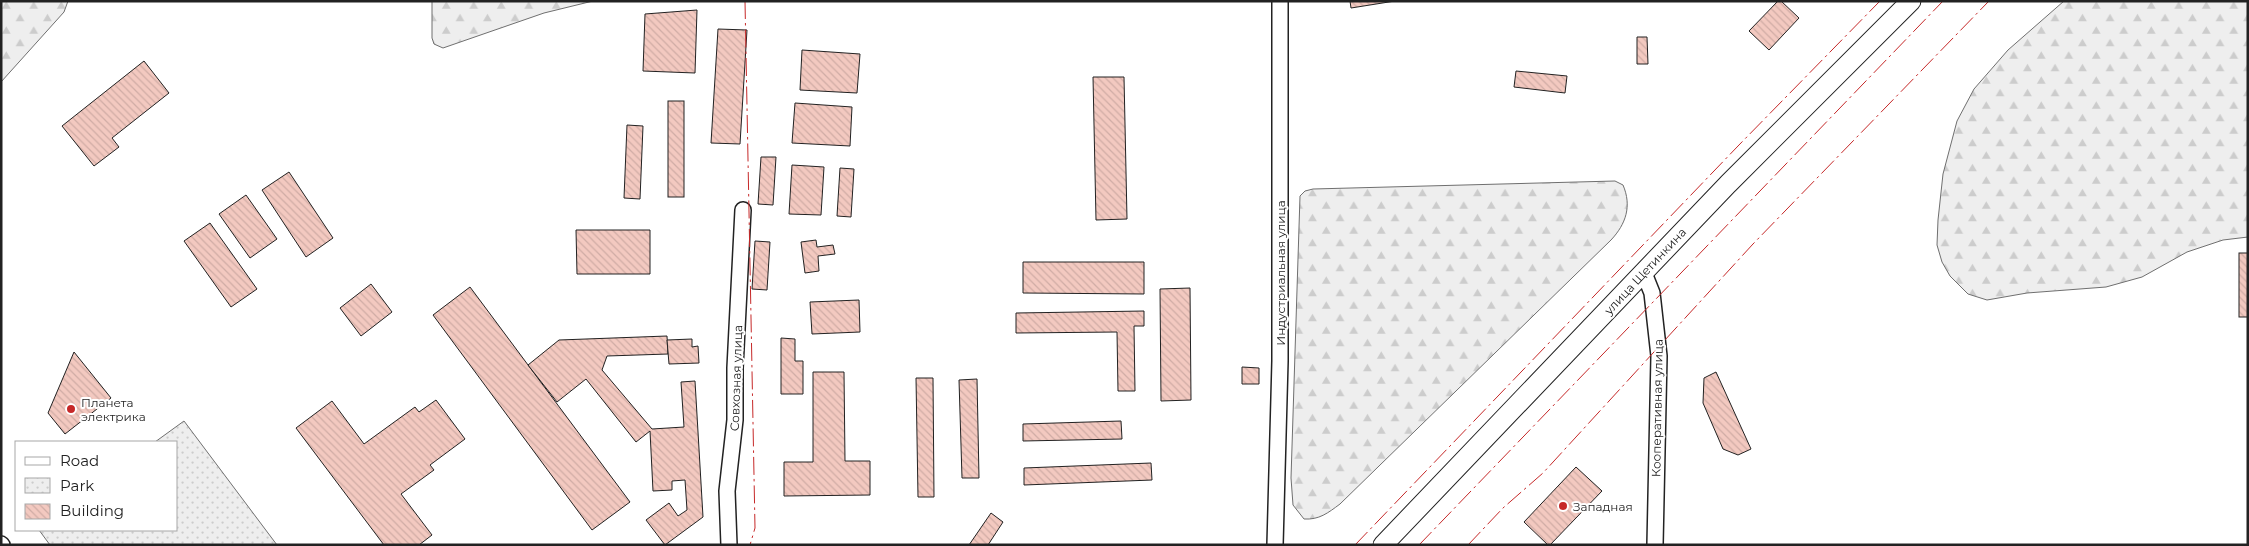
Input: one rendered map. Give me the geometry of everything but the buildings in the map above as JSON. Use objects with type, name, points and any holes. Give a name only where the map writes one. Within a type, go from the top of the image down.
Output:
[{"type":"street","name":"Индустриальная улица","points":[[1275,545],[1280,361],[1280,1]]},
{"type":"street","name":"улица Щетинкина","points":[[1383,545],[1728,184],[1911,1]]},
{"type":"street","name":"Совхозная улица","points":[[729,545],[728,491],[736,420],[735,368],[743,210]]},
{"type":"street","name":"Кооперативная улица","points":[[1644,272],[1652,293],[1659,356],[1655,545]]},
{"type":"green space","points":[[1,1],[68,1],[64,12],[1,82]]},
{"type":"green space","points":[[432,1],[593,1],[544,13],[443,48],[434,44],[432,38]]},
{"type":"green space","points":[[2064,1],[2248,1],[2248,237],[2223,240],[2187,252],[2142,277],[2106,287],[2027,293],[1987,300],[1968,294],[1950,276],[1942,262],[1937,245],[1943,174],[1957,121],[1974,89],[2008,50]]},
{"type":"green space","points":[[1615,181],[1623,185],[1626,193],[1627,207],[1624,221],[1611,240],[1340,504],[1319,517],[1304,519],[1293,505],[1291,478],[1300,196],[1305,191],[1313,189]]},
{"type":"green space","points":[[184,421],[277,545],[50,545],[40,531],[178,531],[178,441],[156,441]]},
{"type":"power","points":[[745,1],[755,528],[750,545]]},
{"type":"power","points":[[1355,545],[1880,1]]},
{"type":"power","points":[[1419,545],[1943,1]]},
{"type":"power","points":[[1468,545],[1503,508],[1543,473],[1753,244],[1989,1]]},
{"type":"place","name":"Планета электрика","points":[[71,409]]},
{"type":"place","name":"Западная","points":[[1563,506]]}]
